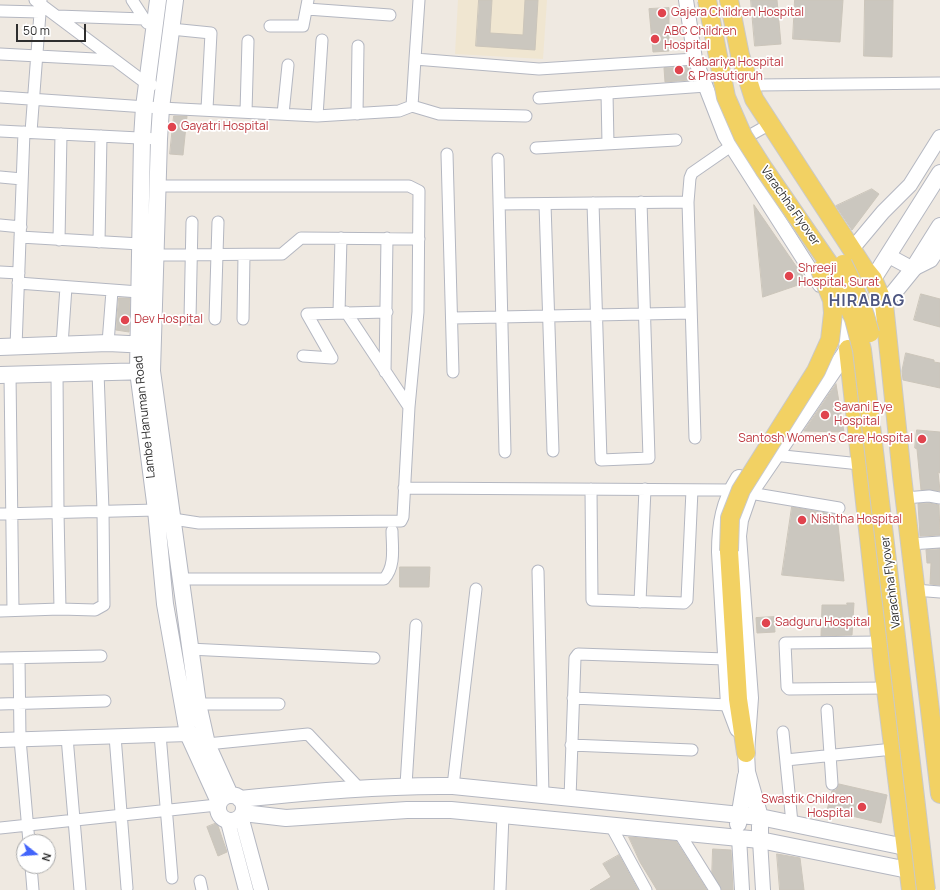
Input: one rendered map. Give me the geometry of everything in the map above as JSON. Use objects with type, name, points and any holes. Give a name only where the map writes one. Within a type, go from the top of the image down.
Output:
[{"type":"main road","name":"Lambe Hanuman Road","points":[[158,0],[144,107],[142,138],[139,292],[140,371],[165,604],[188,734],[231,807]]},
{"type":"main road","name":"Lambe Hanuman Road","points":[[139,345],[156,255],[161,108],[175,0]]},
{"type":"main road","name":"Varachha Flyover","points":[[706,0],[726,97],[743,136],[830,264],[854,319],[862,350],[926,890]]},
{"type":"main road","name":"Varachha Flyover","points":[[718,0],[738,92],[753,129],[840,257],[865,313],[871,335],[880,386],[936,890]]},
{"type":"main road","points":[[729,0],[733,24],[756,92],[770,124],[873,279],[884,304],[915,590],[940,794]]},
{"type":"main road","points":[[760,840],[760,816],[747,772],[746,753],[738,699],[729,529],[734,503],[816,371],[830,340],[833,327],[833,306],[828,285],[813,255],[764,169]]},
{"type":"main road","points":[[873,279],[889,256],[940,173]]},
{"type":"main road","points":[[746,753],[750,698],[738,536],[740,520],[749,494],[848,349],[913,269],[940,226]]},
{"type":"main road","points":[[746,753],[729,705],[720,532],[726,501],[839,320]]},
{"type":"main road","points":[[8,347],[108,343],[139,345]]},
{"type":"main road","points":[[0,356],[118,350],[139,345]]},
{"type":"main road","points":[[848,349],[893,749],[911,890]]},
{"type":"main road","points":[[3,372],[116,363],[140,371]]},
{"type":"main road","name":"Lambe Hanuman Road","points":[[140,371],[173,519],[189,649],[198,704],[206,740],[231,807]]},
{"type":"main road","points":[[3,372],[57,373],[140,371]]},
{"type":"main road","points":[[886,685],[926,678]]},
{"type":"main road","points":[[738,837],[739,814],[747,772]]},
{"type":"main road","points":[[231,807],[359,788],[406,785],[453,786],[760,816],[905,847]]},
{"type":"main road","points":[[231,807],[286,818],[407,810],[451,810],[738,837],[760,840],[908,870]]},
{"type":"main road","points":[[883,865],[887,863],[892,856],[892,851],[887,843]]},
{"type":"street","points":[[132,0],[153,34]]},
{"type":"street","points":[[412,106],[419,0]]},
{"type":"street","points":[[686,0],[695,59],[725,136],[814,272],[839,320],[848,349]]},
{"type":"street","points":[[738,0],[756,92],[940,84]]},
{"type":"street","points":[[8,347],[18,278],[22,179],[27,132],[34,99],[39,4]]},
{"type":"street","points":[[0,11],[39,4],[147,84],[164,86]]},
{"type":"street","points":[[270,26],[302,27],[304,25],[308,4],[390,15]]},
{"type":"street","points":[[57,16],[144,19]]},
{"type":"street","points":[[172,29],[212,33],[207,109]]},
{"type":"street","points":[[317,116],[322,40]]},
{"type":"street","points":[[246,112],[248,41]]},
{"type":"street","points":[[357,114],[358,46]]},
{"type":"street","points":[[0,54],[114,60]]},
{"type":"street","points":[[415,59],[539,69],[695,59]]},
{"type":"street","points":[[283,114],[288,65]]},
{"type":"street","points":[[539,98],[706,86]]},
{"type":"street","points":[[607,93],[608,144]]},
{"type":"street","points":[[0,97],[144,107],[207,109],[317,116],[399,111],[412,106],[436,113],[526,116]]},
{"type":"street","points":[[695,438],[688,202],[690,178],[692,173],[732,146],[770,124]]},
{"type":"street","points":[[0,131],[159,139]]},
{"type":"street","points":[[60,240],[61,134]]},
{"type":"street","points":[[99,242],[101,136]]},
{"type":"street","points":[[852,249],[910,185],[940,136]]},
{"type":"street","points":[[536,148],[676,140]]},
{"type":"street","points":[[447,154],[454,372]]},
{"type":"street","points":[[498,159],[505,452]]},
{"type":"street","points":[[0,177],[22,179]]},
{"type":"street","points":[[5,514],[103,510],[156,510],[173,519],[199,523],[401,521],[403,517],[408,407],[418,312],[419,191],[411,186],[158,186]]},
{"type":"street","points":[[593,203],[602,460],[649,458],[641,202]]},
{"type":"street","points":[[499,204],[688,202]]},
{"type":"street","points":[[545,204],[553,451]]},
{"type":"street","points":[[190,319],[192,222]]},
{"type":"street","points":[[215,319],[218,222]]},
{"type":"street","points":[[0,225],[20,232],[60,240],[140,244]]},
{"type":"street","points":[[156,255],[216,256],[282,254],[301,238],[419,239]]},
{"type":"street","points":[[341,238],[342,312],[408,407]]},
{"type":"street","points":[[385,372],[388,238]]},
{"type":"street","points":[[889,256],[913,269],[936,261],[940,246]]},
{"type":"street","points":[[243,319],[244,255]]},
{"type":"street","points":[[0,272],[18,278],[66,287],[139,292]]},
{"type":"street","points":[[62,345],[66,287]]},
{"type":"street","points":[[108,343],[112,291]]},
{"type":"street","points":[[302,356],[332,358],[307,314],[387,312]]},
{"type":"street","points":[[453,318],[691,313]]},
{"type":"street","points":[[3,372],[5,514],[13,610]]},
{"type":"street","points":[[0,611],[60,609],[95,610],[104,605],[103,510],[98,372]]},
{"type":"street","points":[[57,373],[60,609]]},
{"type":"street","points":[[774,456],[860,464]]},
{"type":"street","points":[[404,488],[732,490],[839,508]]},
{"type":"street","points":[[591,489],[592,600],[684,603],[687,602],[692,490]]},
{"type":"street","points":[[640,602],[645,489]]},
{"type":"street","points":[[905,498],[928,496],[940,498]]},
{"type":"street","points":[[180,579],[384,579],[392,564],[392,531]]},
{"type":"street","points":[[910,544],[940,542]]},
{"type":"street","points":[[538,571],[543,795]]},
{"type":"street","points":[[453,786],[476,588]]},
{"type":"street","points":[[915,590],[940,592]]},
{"type":"street","points":[[406,785],[416,625]]},
{"type":"street","points":[[881,642],[784,643],[787,687],[789,689],[886,685]]},
{"type":"street","points":[[189,649],[374,658]]},
{"type":"street","points":[[570,798],[575,658],[578,654],[726,659]]},
{"type":"street","points":[[0,658],[101,656]]},
{"type":"street","points":[[19,658],[20,739],[29,834]]},
{"type":"street","points":[[573,698],[729,705]]},
{"type":"street","points":[[0,704],[105,701]]},
{"type":"street","points":[[198,704],[279,704]]},
{"type":"street","points":[[827,710],[832,784]]},
{"type":"street","points":[[783,732],[792,823]]},
{"type":"street","points":[[160,734],[172,878]]},
{"type":"street","points":[[0,740],[160,734],[188,734],[206,740],[308,734],[359,788]]},
{"type":"street","points":[[115,736],[127,888]]},
{"type":"street","points":[[67,737],[80,890]]},
{"type":"street","points":[[571,745],[692,750]]},
{"type":"street","points":[[786,760],[893,749]]},
{"type":"street","points":[[0,828],[167,810],[231,807]]},
{"type":"street","name":"Lambe Hanuman Road","points":[[231,807],[246,890]]},
{"type":"street","name":"Lambe Hanuman Road","points":[[231,807],[262,890]]},
{"type":"street","points":[[500,890],[503,815]]},
{"type":"street","points":[[611,826],[646,890]]},
{"type":"street","points":[[678,832],[715,890]]},
{"type":"street","points":[[738,837],[742,890]]},
{"type":"street","points":[[760,840],[763,890]]},
{"type":"street","points":[[32,874],[33,890]]},
{"type":"shaded area","points":[[458,0],[547,0],[543,59],[455,54]]},
{"type":"building","points":[[479,0],[492,0],[490,33],[523,35],[525,0],[538,0],[535,50],[476,46]]},
{"type":"building","points":[[751,0],[777,0],[781,44],[755,46]]},
{"type":"building","points":[[795,0],[843,0],[840,42],[793,39]]},
{"type":"building","points":[[865,0],[893,0],[892,57],[864,56]]},
{"type":"building","points":[[669,8],[669,51],[653,52],[649,9]]},
{"type":"building","points":[[689,66],[689,80],[665,82],[664,68]]},
{"type":"building","points":[[174,116],[187,116],[183,155],[170,154]]},
{"type":"building","points":[[872,189],[879,194],[852,230],[836,206]]},
{"type":"building","points":[[754,205],[807,282],[763,297]]},
{"type":"building","points":[[921,294],[940,299],[940,327],[914,320]]},
{"type":"building","points":[[119,298],[130,298],[129,332],[116,330]]},
{"type":"building","points":[[906,353],[940,363],[940,388],[903,380],[902,371]]},
{"type":"building","points":[[836,384],[844,432],[804,431]]},
{"type":"building","points":[[917,430],[940,432],[940,473],[938,472],[940,491],[921,490],[917,449],[915,448]]},
{"type":"building","points":[[929,503],[939,505],[940,535],[920,536],[918,504]]},
{"type":"building","points":[[792,507],[837,515],[844,581],[782,575]]},
{"type":"building","points":[[940,549],[940,585],[930,584],[931,563],[927,563],[926,550]]},
{"type":"building","points":[[400,567],[430,567],[429,587],[400,587]]},
{"type":"building","points":[[847,603],[854,603],[852,635],[821,636],[822,605],[847,605]]},
{"type":"building","points":[[774,617],[775,632],[757,633],[756,618]]},
{"type":"building","points":[[839,784],[887,795],[881,823],[827,810],[832,791],[836,790]]},
{"type":"building","points":[[217,823],[227,852],[218,856],[207,827]]},
{"type":"building","points":[[629,837],[676,841],[707,890],[657,890],[640,862]]},
{"type":"building","points":[[713,849],[731,850],[733,890],[722,890],[712,873]]},
{"type":"building","points":[[777,854],[800,858],[804,890],[780,890]]},
{"type":"building","points":[[619,855],[638,890],[590,890],[611,877],[603,864]]},
{"type":"place","name":"Gajera Children Hospital","points":[[662,13]]},
{"type":"place","name":"ABC Children Hospital","points":[[655,39]]},
{"type":"place","name":"Kabariya Hospital & Prasutigruh","points":[[679,70]]},
{"type":"place","name":"Gayatri Hospital","points":[[172,127]]},
{"type":"place","name":"Shreeji Hospital, Surat","points":[[789,276]]},
{"type":"place","name":"Dev Hospital","points":[[125,320]]},
{"type":"place","name":"Savani Eye Hospital","points":[[825,415]]},
{"type":"place","name":"Santosh Women's Care Hospital","points":[[922,439]]},
{"type":"place","name":"Nishtha Hospital","points":[[802,520]]},
{"type":"place","name":"Sadguru Hospital","points":[[766,623]]},
{"type":"place","name":"Swastik Children Hospital","points":[[862,807]]},
{"type":"district","name":"HIRABAG","points":[[867,302]]}]
